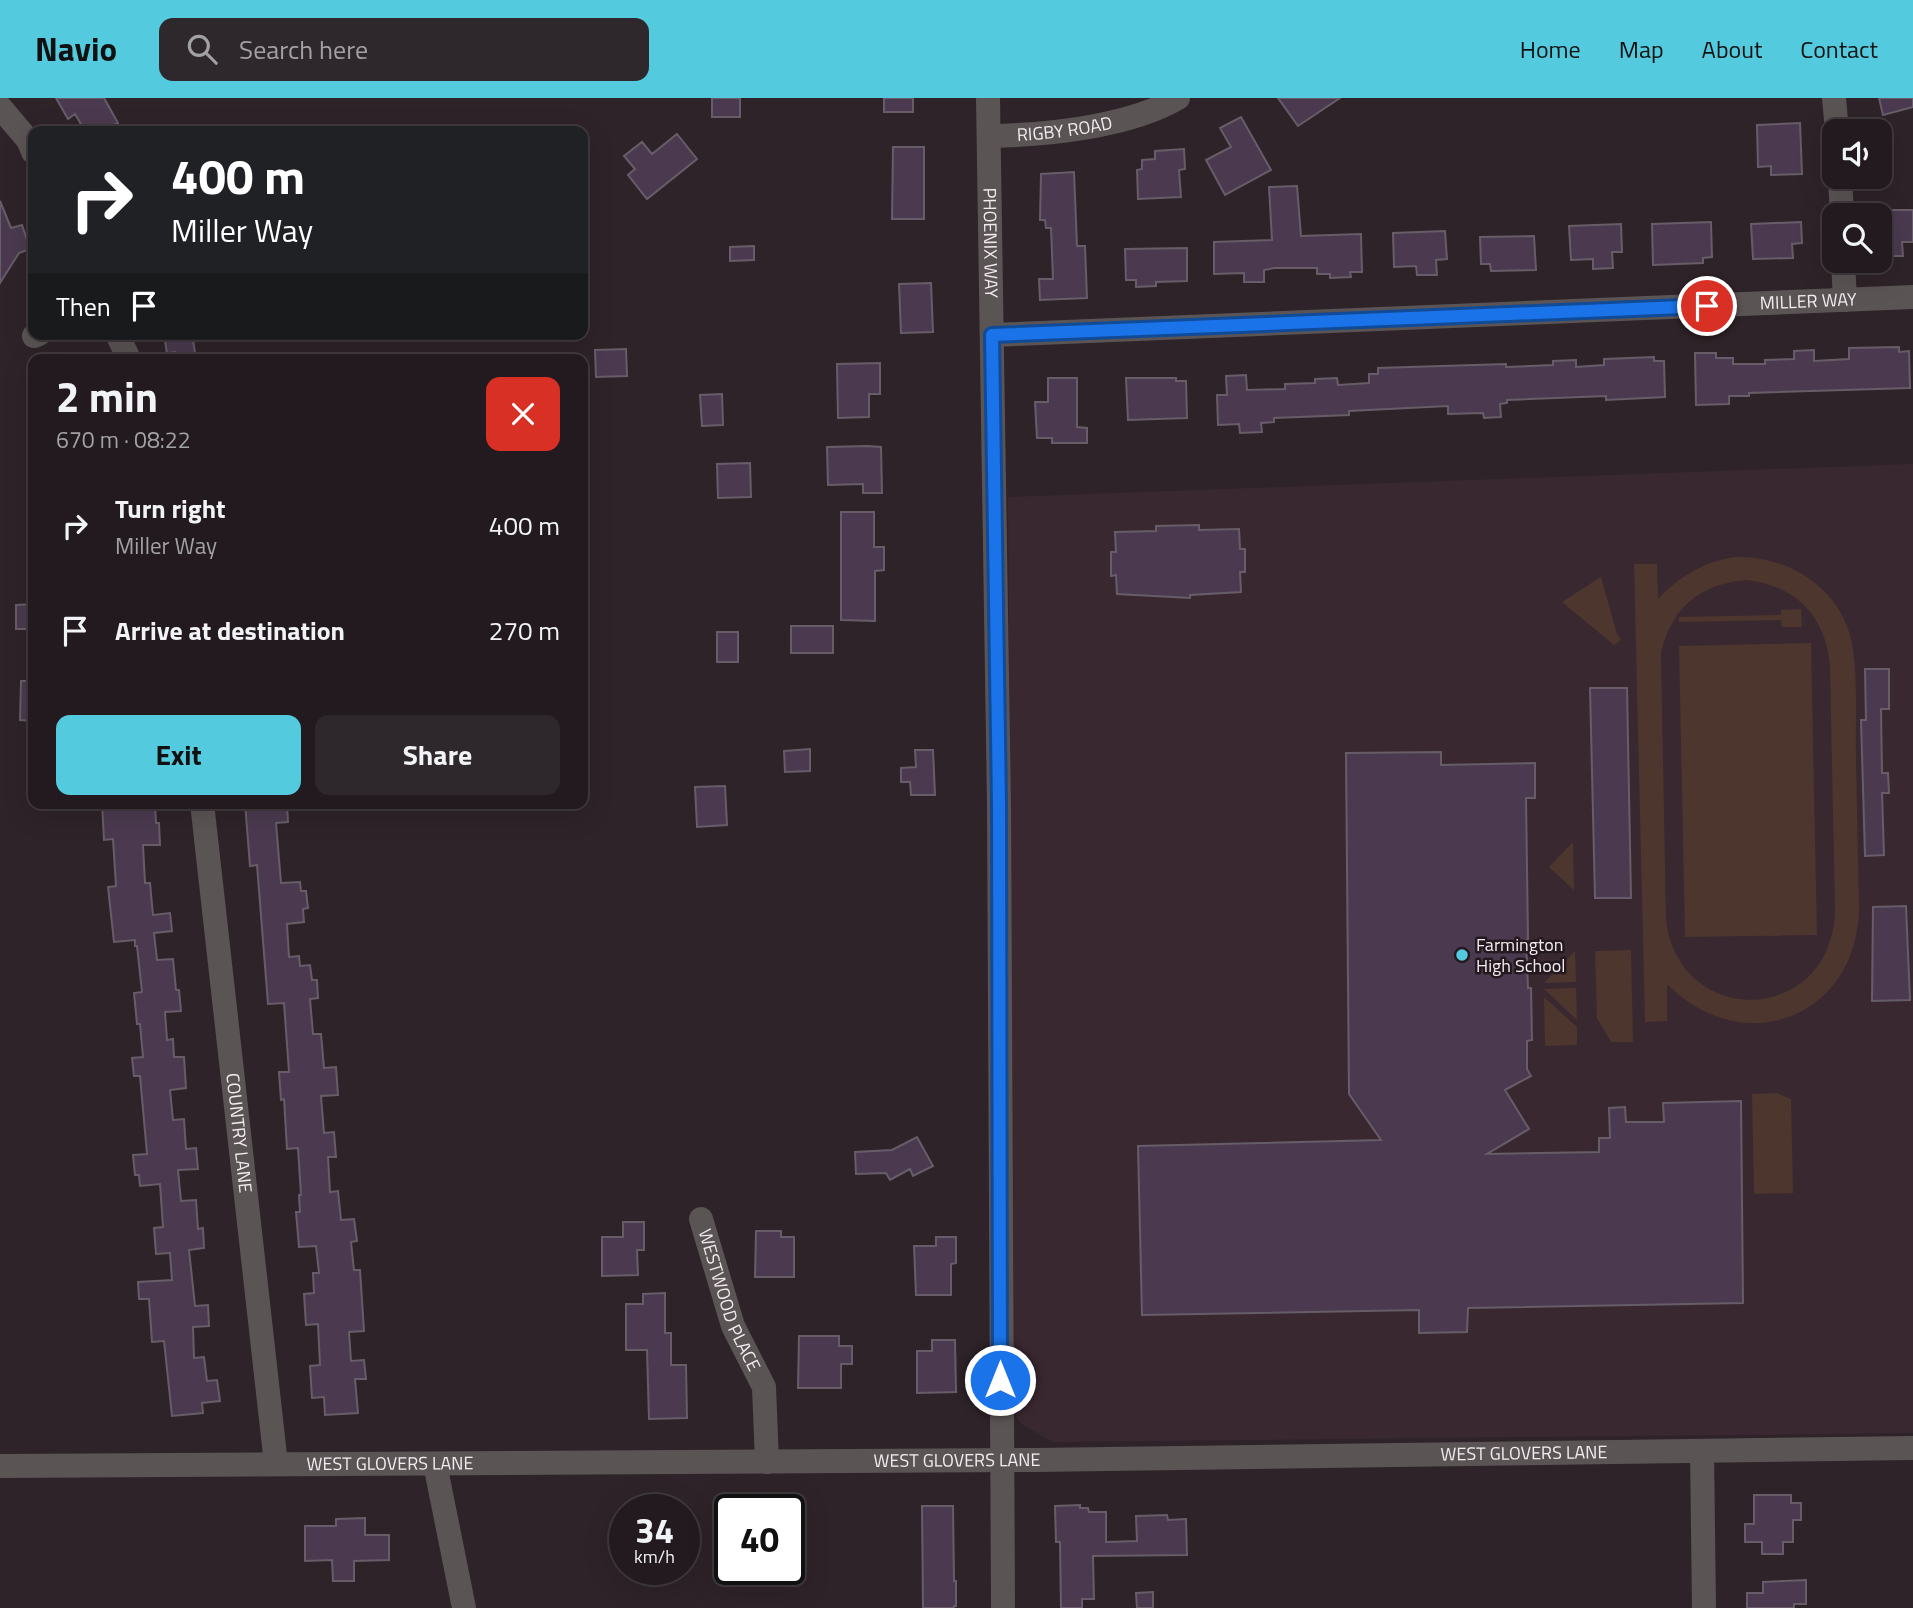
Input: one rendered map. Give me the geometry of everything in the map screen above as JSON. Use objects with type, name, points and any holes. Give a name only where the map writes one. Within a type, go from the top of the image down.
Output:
[{"type":"street","name":"PHOENIX WAY","points":[[988,98],[999,804],[1003,1608]]},
{"type":"street","name":"RIGBY ROAD","points":[[990,136],[1026,135],[1088,127],[1161,108],[1178,98]]},
{"type":"street","points":[[1834,98],[1836,119]]},
{"type":"street","points":[[0,107],[28,140]]},
{"type":"street","points":[[1844,273],[1845,300]]},
{"type":"street","name":"MILLER WAY","points":[[992,335],[1913,297]]},
{"type":"street","name":"COUNTRY LANE","points":[[203,809],[276,1464]]},
{"type":"street","name":"WESTWOOD PLACE","points":[[701,1219],[733,1326],[764,1387],[767,1462]]},
{"type":"street","name":"WEST GLOVERS LANE","points":[[0,1466],[1001,1460],[1913,1448]]},
{"type":"street","points":[[1702,1451],[1704,1608]]},
{"type":"street","points":[[435,1464],[464,1608]]},
{"type":"shaded area","name":"Farmington High School","points":[[1913,464],[1913,1433],[1052,1442],[1020,1423],[1015,1413],[1008,497]]},
{"type":"shaded area","points":[[1735,557],[1772,561],[1806,576],[1833,601],[1850,635],[1856,679],[1859,909],[1853,947],[1839,978],[1817,1001],[1791,1016],[1761,1023],[1729,1020],[1697,1007],[1667,984],[1667,1021],[1645,1022],[1634,564],[1657,564],[1658,599],[1693,571],[1713,562]],"holes":[[[1747,580],[1765,583],[1794,597],[1805,606],[1815,618],[1827,648],[1830,665],[1835,913],[1827,950],[1808,977],[1782,994],[1753,1000],[1724,995],[1697,981],[1677,956],[1666,920],[1661,652],[1666,636],[1681,610],[1702,592],[1730,582]]]},
{"type":"shaded area","points":[[1601,577],[1621,640],[1614,645],[1562,602]]},
{"type":"shaded area","points":[[1801,609],[1802,627],[1782,627],[1781,620],[1679,622],[1679,617],[1781,615],[1781,610]]},
{"type":"shaded area","points":[[1811,643],[1817,935],[1685,937],[1679,646]]},
{"type":"shaded area","points":[[1573,842],[1574,890],[1549,867]]},
{"type":"shaded area","points":[[1631,950],[1633,1042],[1611,1042],[1597,1018],[1595,951]]},
{"type":"shaded area","points":[[1574,952],[1576,982],[1544,983]]},
{"type":"shaded area","points":[[1576,988],[1577,1020],[1544,989]]},
{"type":"shaded area","points":[[1544,997],[1577,1027],[1577,1045],[1545,1046]]},
{"type":"shaded area","points":[[1777,1093],[1791,1099],[1793,1193],[1754,1194],[1752,1094]]},
{"type":"building","points":[[56,98],[104,98],[118,123],[112,126],[82,126],[75,114],[68,119]]},
{"type":"building","points":[[712,98],[740,98],[740,117],[712,117]]},
{"type":"building","points":[[884,98],[913,98],[913,112],[884,112]]},
{"type":"building","points":[[1278,98],[1340,98],[1298,126]]},
{"type":"building","points":[[1879,98],[1913,98],[1913,107],[1883,115]]},
{"type":"building","points":[[1241,117],[1271,170],[1225,195],[1206,160],[1231,147],[1220,128]]},
{"type":"building","points":[[1800,123],[1802,174],[1771,175],[1771,166],[1758,167],[1757,125]]},
{"type":"building","points":[[677,134],[697,159],[647,199],[628,175],[635,169],[624,156],[642,142],[652,154]]},
{"type":"building","points":[[893,147],[924,147],[924,219],[892,219]]},
{"type":"building","points":[[1184,149],[1185,169],[1179,170],[1181,197],[1138,199],[1137,170],[1142,169],[1142,160],[1155,159],[1155,151]]},
{"type":"building","points":[[1074,172],[1077,246],[1085,246],[1087,298],[1040,300],[1039,279],[1053,279],[1051,228],[1046,228],[1045,220],[1040,220],[1041,174]]},
{"type":"building","points":[[1297,186],[1301,236],[1361,234],[1362,272],[1350,272],[1351,277],[1330,278],[1330,274],[1317,274],[1317,268],[1274,268],[1264,270],[1264,282],[1244,282],[1244,273],[1214,274],[1214,242],[1272,240],[1269,187]]},
{"type":"building","points":[[0,201],[11,228],[22,225],[28,250],[19,253],[0,283]]},
{"type":"building","points":[[1892,210],[1913,210],[1913,242],[1902,242],[1903,256],[1892,256]]},
{"type":"building","points":[[1711,222],[1712,257],[1703,258],[1703,263],[1653,265],[1652,224]]},
{"type":"building","points":[[1801,222],[1802,243],[1792,244],[1793,258],[1753,259],[1751,224]]},
{"type":"building","points":[[1621,224],[1622,252],[1612,252],[1613,268],[1593,269],[1593,259],[1571,260],[1569,226]]},
{"type":"building","points":[[1445,231],[1447,259],[1436,260],[1437,275],[1417,275],[1416,266],[1394,267],[1393,233]]},
{"type":"building","points":[[1534,236],[1536,270],[1491,271],[1490,264],[1481,264],[1480,237]]},
{"type":"building","points":[[754,246],[754,260],[730,261],[730,247]]},
{"type":"building","points":[[1187,248],[1187,281],[1156,282],[1156,286],[1136,287],[1136,280],[1126,280],[1125,249]]},
{"type":"building","points":[[931,283],[933,332],[901,333],[899,284]]},
{"type":"building","points":[[165,340],[193,340],[195,354],[167,354]]},
{"type":"building","points":[[1899,347],[1899,352],[1909,351],[1910,388],[1749,393],[1749,396],[1729,396],[1729,404],[1696,405],[1695,353],[1716,353],[1716,358],[1733,358],[1733,364],[1765,364],[1765,360],[1794,359],[1794,351],[1814,350],[1814,361],[1849,359],[1849,348]]},
{"type":"building","points":[[626,349],[627,376],[596,377],[595,350]]},
{"type":"building","points":[[1654,357],[1654,361],[1664,361],[1665,397],[1606,400],[1606,396],[1507,400],[1507,403],[1500,404],[1501,417],[1484,418],[1483,413],[1448,414],[1448,406],[1349,411],[1349,415],[1274,418],[1274,422],[1261,423],[1262,432],[1240,433],[1239,424],[1218,425],[1217,395],[1227,395],[1226,376],[1246,375],[1247,390],[1285,389],[1285,384],[1315,383],[1315,379],[1337,378],[1338,385],[1369,383],[1369,374],[1378,374],[1378,368],[1506,364],[1506,367],[1553,365],[1553,361],[1576,360],[1576,367],[1604,365],[1604,359]]},
{"type":"building","points":[[880,363],[880,394],[869,394],[869,417],[838,418],[837,364]]},
{"type":"building","points":[[1048,378],[1077,378],[1077,427],[1087,428],[1087,443],[1052,443],[1052,438],[1037,438],[1035,402],[1048,402]]},
{"type":"building","points":[[1126,378],[1176,378],[1176,381],[1186,381],[1187,418],[1128,420]]},
{"type":"building","points":[[722,394],[723,425],[702,426],[700,395]]},
{"type":"building","points":[[827,447],[881,447],[882,493],[863,493],[863,484],[828,485]]},
{"type":"building","points":[[750,463],[751,497],[718,498],[717,464]]},
{"type":"building","points":[[841,512],[874,512],[874,547],[884,547],[884,570],[875,571],[875,621],[841,620]]},
{"type":"building","points":[[1199,525],[1199,530],[1239,529],[1240,549],[1245,549],[1245,572],[1240,572],[1241,592],[1190,595],[1190,598],[1117,594],[1116,575],[1111,576],[1111,552],[1116,552],[1115,532],[1156,531],[1156,526]]},
{"type":"building","points":[[28,604],[28,629],[16,629],[16,605]]},
{"type":"building","points":[[791,626],[833,626],[833,653],[791,653]]},
{"type":"building","points":[[717,632],[738,632],[738,662],[717,662]]},
{"type":"building","points":[[1865,669],[1889,669],[1889,709],[1881,709],[1882,773],[1888,773],[1889,793],[1882,793],[1884,855],[1865,856],[1861,720],[1866,720]]},
{"type":"building","points":[[21,681],[28,681],[28,721],[20,720]]},
{"type":"building","points":[[1590,688],[1627,688],[1631,898],[1595,898]]},
{"type":"building","points":[[810,749],[810,771],[785,772],[784,751]]},
{"type":"building","points":[[915,750],[933,750],[935,795],[911,795],[910,782],[901,782],[901,768],[916,767]]},
{"type":"building","points":[[1441,752],[1441,765],[1535,763],[1535,798],[1526,798],[1526,940],[1528,988],[1531,988],[1532,1040],[1527,1041],[1527,1069],[1531,1076],[1505,1090],[1529,1129],[1487,1154],[1599,1152],[1599,1138],[1610,1138],[1609,1108],[1625,1107],[1626,1122],[1664,1122],[1663,1103],[1741,1101],[1743,1303],[1468,1308],[1467,1332],[1419,1333],[1419,1310],[1142,1315],[1138,1146],[1381,1140],[1349,1094],[1346,753]]},
{"type":"building","points":[[725,786],[727,825],[697,827],[695,787]]},
{"type":"building","points":[[102,809],[155,809],[160,845],[143,845],[145,883],[150,883],[153,915],[170,913],[172,931],[154,933],[157,960],[173,959],[181,1011],[165,1012],[167,1040],[173,1039],[174,1057],[184,1057],[186,1088],[170,1090],[173,1120],[184,1119],[186,1149],[196,1148],[198,1169],[178,1170],[181,1201],[196,1200],[198,1229],[203,1228],[204,1248],[189,1250],[195,1306],[208,1305],[209,1326],[193,1327],[194,1358],[204,1357],[207,1381],[217,1380],[220,1401],[202,1403],[203,1413],[172,1416],[164,1341],[152,1342],[149,1299],[139,1299],[138,1282],[172,1280],[170,1253],[156,1254],[154,1228],[163,1227],[160,1184],[140,1186],[139,1175],[135,1175],[133,1155],[147,1154],[140,1076],[134,1076],[132,1058],[143,1057],[134,993],[142,992],[135,940],[114,942],[108,887],[116,886],[113,839],[104,840]]},
{"type":"building","points":[[245,809],[287,809],[288,822],[276,823],[281,883],[300,882],[301,891],[306,891],[308,908],[303,909],[304,922],[287,924],[289,957],[299,956],[300,966],[310,965],[312,980],[317,980],[318,998],[310,999],[313,1034],[321,1034],[324,1068],[336,1067],[338,1095],[321,1096],[324,1133],[334,1132],[336,1157],[328,1157],[330,1192],[338,1191],[341,1220],[354,1219],[357,1241],[351,1242],[354,1270],[360,1270],[364,1331],[349,1332],[351,1361],[364,1360],[366,1379],[355,1379],[358,1413],[325,1415],[324,1397],[312,1398],[310,1366],[320,1365],[318,1324],[306,1325],[304,1294],[314,1293],[313,1273],[319,1273],[316,1246],[299,1247],[296,1212],[300,1212],[301,1195],[298,1148],[287,1149],[284,1099],[281,1100],[279,1072],[289,1072],[284,1003],[268,1004],[257,865],[250,866]]},
{"type":"building","points":[[1906,906],[1910,1000],[1872,1001],[1873,907]]},
{"type":"building","points":[[917,1137],[933,1166],[913,1176],[910,1169],[890,1180],[886,1173],[856,1174],[855,1152],[892,1150]]},
{"type":"building","points":[[623,1222],[644,1222],[644,1250],[637,1250],[638,1275],[602,1276],[602,1237],[623,1237]]},
{"type":"building","points":[[756,1231],[781,1231],[781,1237],[794,1237],[794,1277],[755,1277]]},
{"type":"building","points":[[936,1237],[956,1237],[956,1263],[951,1264],[951,1295],[916,1295],[914,1246],[936,1246]]},
{"type":"building","points":[[665,1293],[665,1333],[671,1333],[671,1365],[686,1365],[687,1418],[649,1419],[647,1350],[626,1350],[626,1304],[643,1304],[643,1294]]},
{"type":"building","points":[[799,1336],[839,1336],[839,1346],[852,1346],[852,1364],[841,1364],[841,1388],[798,1388]]},
{"type":"building","points":[[932,1340],[955,1340],[956,1392],[917,1393],[917,1351],[932,1351]]},
{"type":"building","points":[[1754,1495],[1791,1495],[1791,1503],[1801,1503],[1801,1520],[1793,1520],[1793,1542],[1783,1542],[1783,1554],[1762,1554],[1762,1542],[1745,1542],[1745,1524],[1754,1524]]},
{"type":"building","points":[[1080,1505],[1080,1508],[1088,1508],[1089,1512],[1106,1512],[1106,1542],[1137,1541],[1136,1516],[1167,1515],[1168,1520],[1186,1519],[1187,1555],[1093,1556],[1094,1599],[1082,1599],[1082,1608],[1061,1608],[1060,1542],[1056,1542],[1055,1506]]},
{"type":"building","points":[[922,1506],[953,1506],[956,1581],[954,1608],[923,1608]]},
{"type":"building","points":[[365,1518],[365,1535],[389,1535],[389,1560],[354,1561],[354,1581],[333,1581],[332,1560],[305,1561],[305,1526],[336,1526],[336,1519]]},
{"type":"building","points":[[1806,1580],[1806,1604],[1794,1604],[1794,1608],[1747,1608],[1747,1593],[1763,1593],[1763,1582]]},
{"type":"building","points":[[1153,1592],[1153,1608],[1137,1608],[1136,1593]]},
{"type":"place","name":"Farmington High School","points":[[1462,955]]},
{"type":"route","points":[[1000,1380],[999,804],[992,335],[1707,306]]}]
